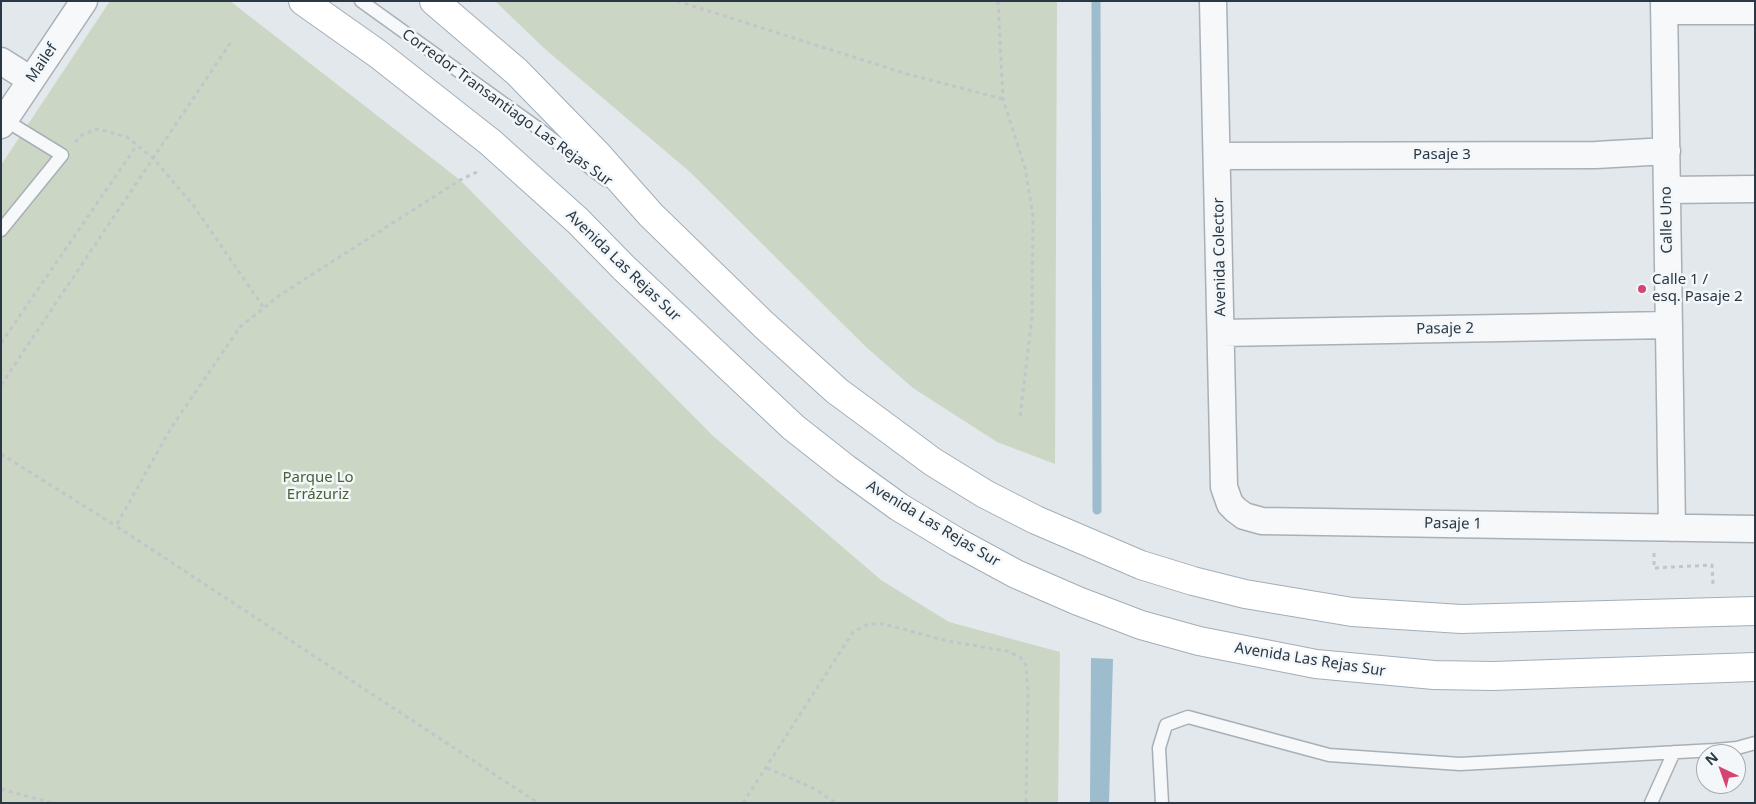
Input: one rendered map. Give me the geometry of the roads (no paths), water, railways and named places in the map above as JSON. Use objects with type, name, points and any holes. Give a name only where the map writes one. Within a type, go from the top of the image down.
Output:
[{"type":"main road","name":"Avenida Las Rejas Sur","points":[[303,1],[378,54],[490,142],[578,221],[638,281],[793,427],[845,468],[899,506],[956,542],[1016,574],[1078,601],[1142,625],[1209,643],[1316,664],[1424,675],[1493,676],[1755,666]]},
{"type":"main road","points":[[434,1],[517,72],[597,154],[651,215],[800,359],[884,428],[933,462],[985,494],[1088,544],[1141,565],[1193,581],[1298,604],[1406,617],[1461,619],[1755,611]]},
{"type":"street","name":"Mailef","points":[[3,122],[84,1]]},
{"type":"street","name":"Avenida Colector","points":[[1213,1],[1224,487],[1226,496],[1236,510]]},
{"type":"street","points":[[1664,6],[1755,11]]},
{"type":"street","name":"Calle Uno","points":[[1664,6],[1672,528]]},
{"type":"street","points":[[1,60],[31,80]]},
{"type":"street","name":"Pasaje 3","points":[[1218,156],[1596,155],[1666,151]]},
{"type":"street","points":[[1667,190],[1755,189]]},
{"type":"street","name":"Pasaje 2","points":[[1222,333],[1669,325]]},
{"type":"street","name":"Pasaje 1","points":[[1236,510],[1244,516],[1262,520],[1755,530]]},
{"type":"lane","name":"Corredor Transantiago Las Rejas Sur","points":[[361,1],[535,126],[651,215]]},
{"type":"lane","points":[[1,230],[62,155],[3,122]]},
{"type":"lane","points":[[1162,803],[1160,748],[1166,725],[1188,717],[1329,755],[1460,764],[1737,748],[1755,743]]},
{"type":"lane","points":[[1651,803],[1674,752]]},
{"type":"water","points":[[1091,658],[1113,659],[1109,803],[1090,803]]},
{"type":"waterway","points":[[1096,1],[1097,510]]},
{"type":"place","name":"Calle 1 / esq. Pasaje 2","points":[[1642,289]]},
{"type":"park label","name":"Parque Lo Errázuriz","points":[[318,486]]}]
